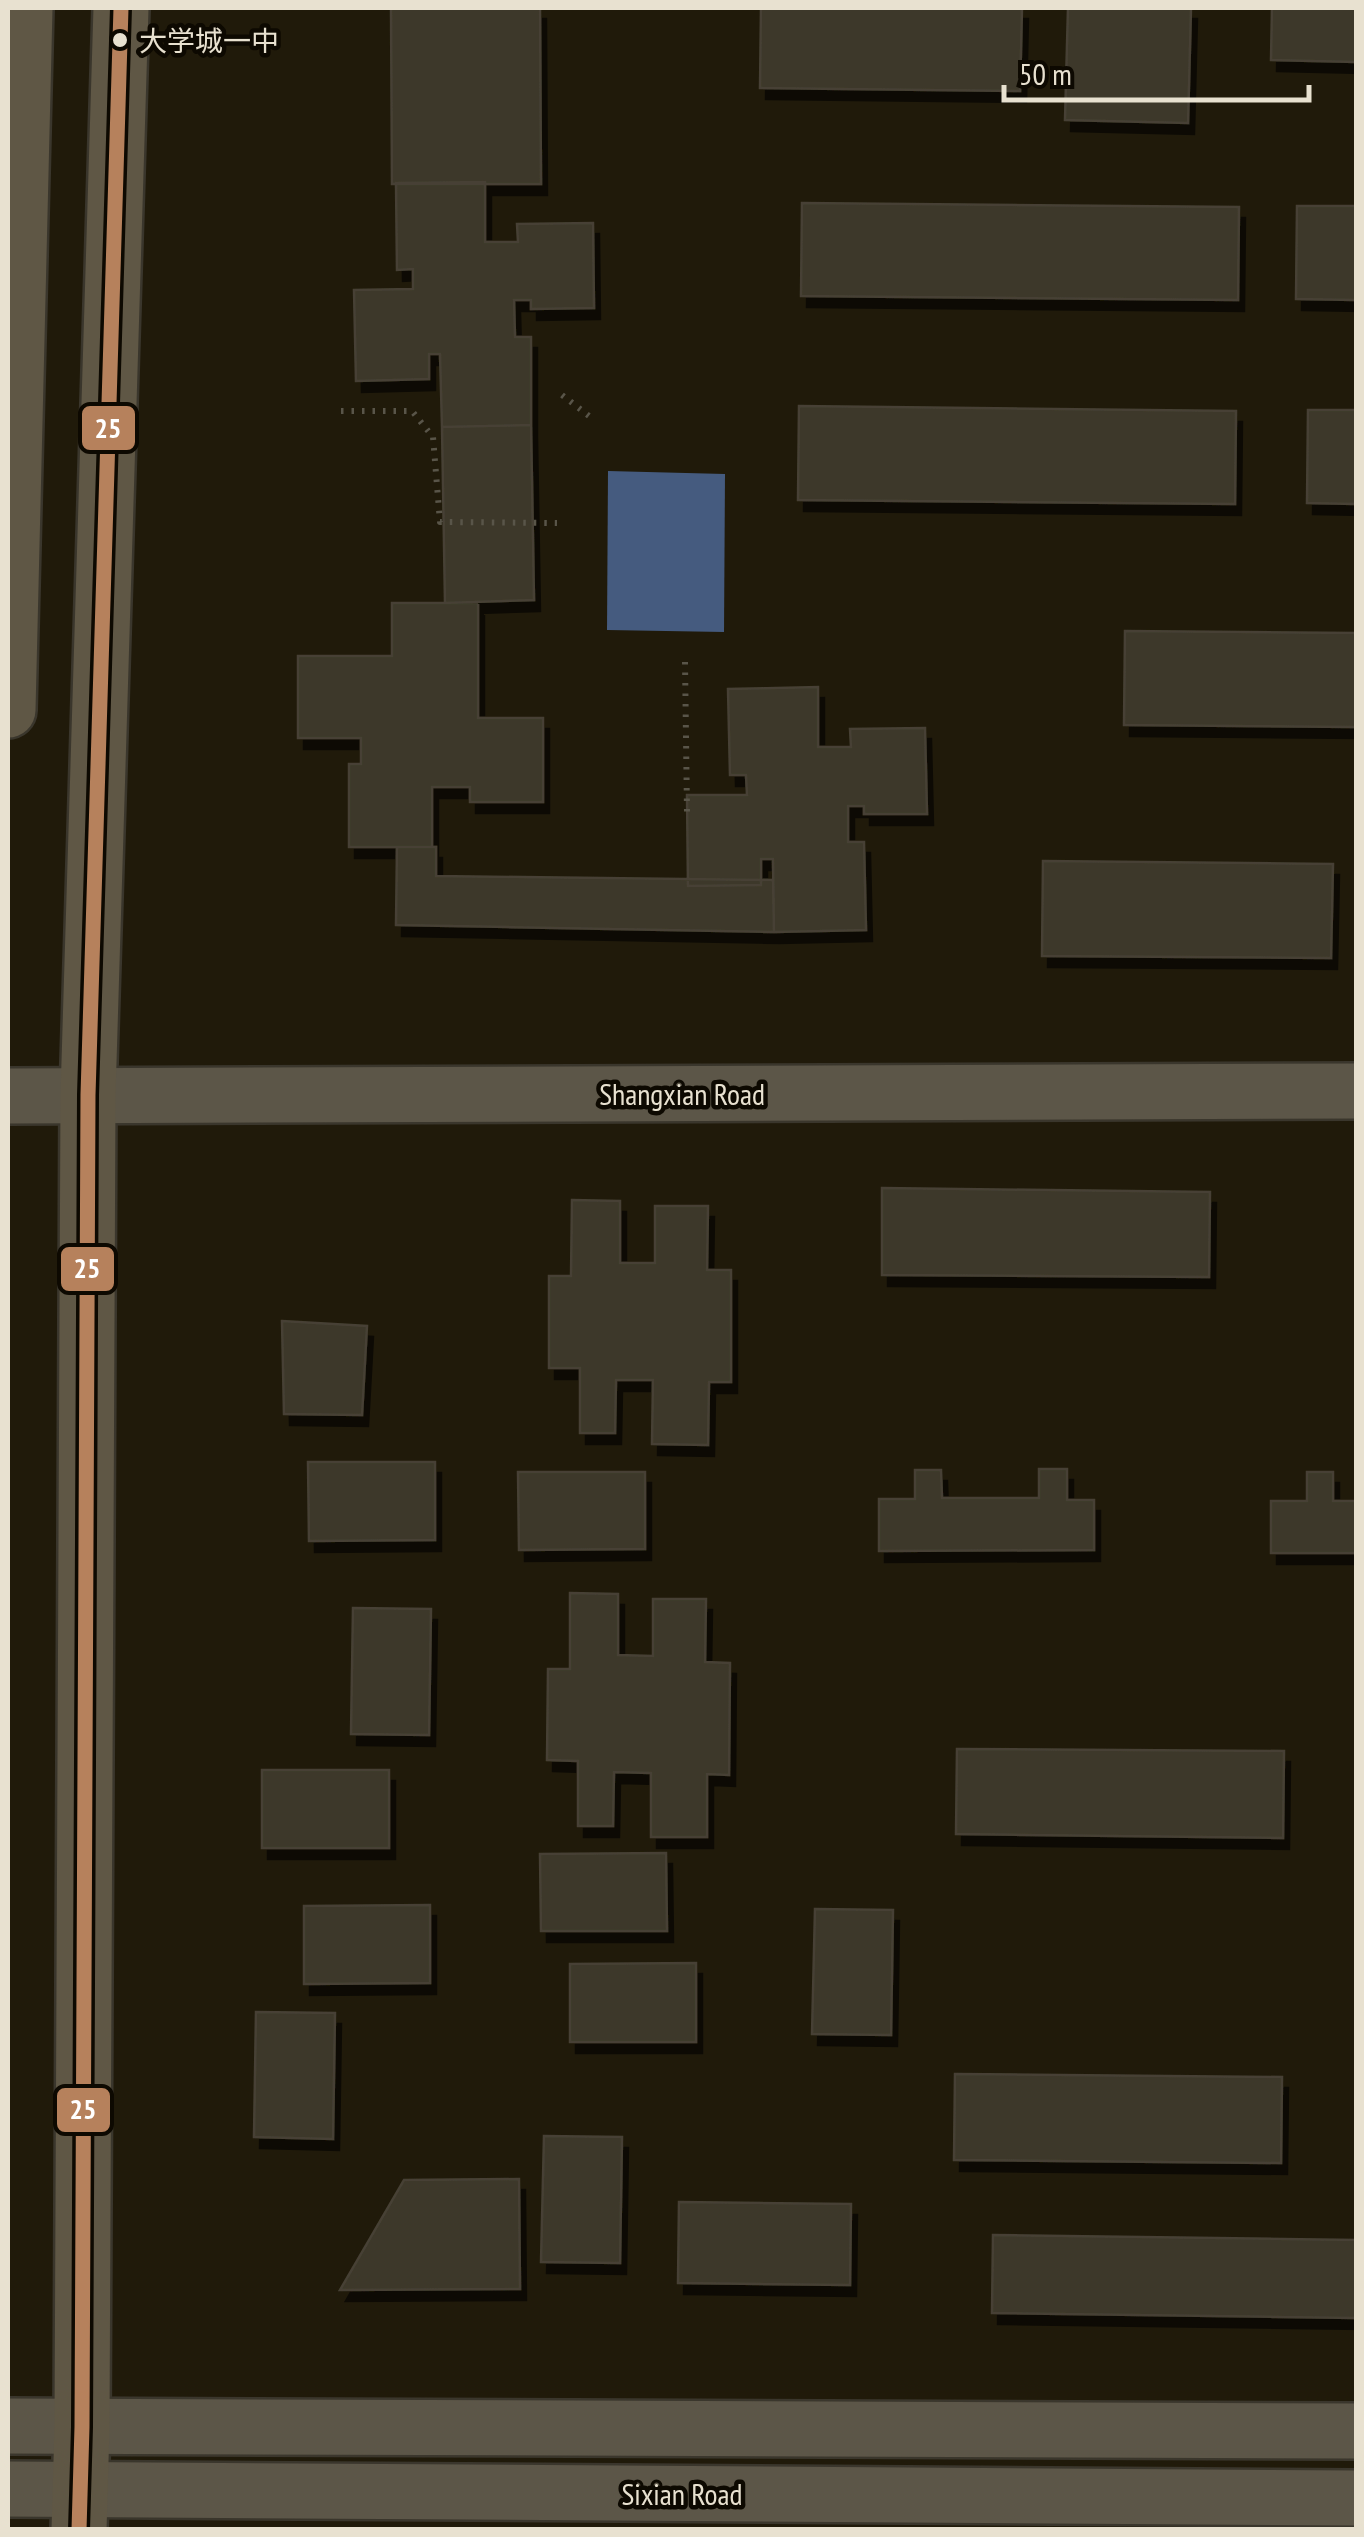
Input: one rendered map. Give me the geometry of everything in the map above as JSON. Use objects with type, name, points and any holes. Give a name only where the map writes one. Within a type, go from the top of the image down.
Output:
[{"type":"highway","points":[[8,710],[25,8]]},
{"type":"highway","points":[[80,2509],[88,1095],[121,8]]},
{"type":"main road","name":"Shangxian Road","points":[[8,1096],[1356,1091]]},
{"type":"main road","points":[[8,2426],[1356,2431]]},
{"type":"main road","name":"Sixian Road","points":[[8,2489],[80,2509],[1356,2498]]},
{"type":"path","points":[[562,395],[589,416]]},
{"type":"path","points":[[341,411],[412,411],[434,437],[440,522],[557,522]]},
{"type":"path","points":[[685,662],[687,812]]},
{"type":"water","points":[[608,471],[725,474],[724,632],[607,630]]},
{"type":"building","points":[[391,8],[540,8],[541,184],[392,184]]},
{"type":"building","points":[[761,8],[1022,8],[1020,91],[760,88]]},
{"type":"building","points":[[1068,8],[1191,8],[1188,123],[1065,120]]},
{"type":"building","points":[[1272,8],[1356,8],[1356,62],[1271,60]]},
{"type":"building","points":[[485,182],[485,242],[518,242],[517,224],[593,223],[594,308],[531,309],[531,300],[514,300],[515,337],[531,337],[531,425],[442,427],[440,354],[429,354],[429,379],[356,381],[354,290],[413,289],[413,269],[397,270],[396,183]]},
{"type":"building","points":[[802,203],[1239,207],[1238,300],[801,296]]},
{"type":"building","points":[[1297,206],[1356,206],[1356,300],[1296,299]]},
{"type":"building","points":[[799,406],[1236,411],[1235,504],[798,500]]},
{"type":"building","points":[[1308,410],[1356,410],[1356,504],[1307,503]]},
{"type":"building","points":[[531,425],[534,600],[445,603],[442,427]]},
{"type":"building","points":[[392,603],[478,603],[478,718],[543,718],[543,802],[470,802],[470,787],[432,787],[432,847],[349,847],[349,764],[361,764],[361,738],[298,738],[298,656],[392,656]]},
{"type":"building","points":[[1125,631],[1356,633],[1356,727],[1124,725]]},
{"type":"building","points":[[818,687],[818,747],[851,747],[850,729],[925,728],[927,814],[864,814],[864,806],[848,806],[848,842],[864,842],[866,930],[774,932],[773,859],[761,859],[761,885],[688,886],[687,795],[747,795],[746,775],[730,775],[728,689]]},
{"type":"building","points":[[397,847],[436,847],[436,876],[773,880],[774,932],[396,925]]},
{"type":"building","points":[[1043,861],[1333,864],[1331,958],[1042,956]]},
{"type":"building","points":[[882,1188],[1210,1192],[1209,1277],[882,1275]]},
{"type":"building","points":[[572,1200],[620,1201],[620,1263],[655,1263],[655,1206],[708,1206],[707,1270],[731,1270],[731,1382],[709,1382],[708,1445],[652,1444],[653,1380],[616,1380],[615,1433],[580,1433],[580,1368],[549,1368],[549,1276],[571,1276]]},
{"type":"building","points":[[282,1321],[367,1326],[362,1415],[284,1414]]},
{"type":"building","points":[[308,1462],[435,1462],[435,1540],[309,1541]]},
{"type":"building","points":[[1039,1469],[1067,1469],[1067,1500],[1094,1500],[1094,1550],[879,1551],[879,1499],[915,1499],[915,1470],[941,1470],[942,1498],[1039,1498]]},
{"type":"building","points":[[518,1472],[645,1472],[645,1549],[519,1550]]},
{"type":"building","points":[[1307,1472],[1333,1472],[1333,1501],[1356,1501],[1356,1553],[1271,1553],[1271,1501],[1307,1501]]},
{"type":"building","points":[[570,1593],[618,1594],[618,1655],[653,1656],[653,1599],[706,1599],[705,1662],[730,1663],[729,1775],[707,1774],[707,1837],[651,1837],[651,1773],[614,1772],[613,1826],[578,1826],[578,1761],[547,1760],[548,1669],[570,1669]]},
{"type":"building","points":[[353,1608],[431,1609],[429,1735],[351,1734]]},
{"type":"building","points":[[957,1749],[1284,1751],[1283,1838],[956,1834]]},
{"type":"building","points":[[262,1770],[389,1770],[389,1848],[262,1848]]},
{"type":"building","points":[[666,1853],[667,1931],[541,1931],[540,1854]]},
{"type":"building","points":[[430,1905],[430,1983],[304,1984],[304,1906]]},
{"type":"building","points":[[815,1909],[893,1910],[891,2035],[812,2034]]},
{"type":"building","points":[[696,1963],[696,2042],[570,2042],[570,1964]]},
{"type":"building","points":[[256,2012],[335,2013],[333,2139],[254,2137]]},
{"type":"building","points":[[955,2074],[1282,2077],[1281,2163],[954,2160]]},
{"type":"building","points":[[544,2136],[622,2137],[620,2263],[541,2262]]},
{"type":"building","points":[[519,2179],[520,2289],[340,2290],[404,2180]]},
{"type":"building","points":[[679,2202],[851,2204],[850,2285],[678,2283]]},
{"type":"building","points":[[993,2235],[1356,2240],[1356,2318],[992,2313]]},
{"type":"transit line","name":"25","points":[[79,2530],[88,1095],[121,8]]},
{"type":"place","name":"大学城一中","points":[[120,40]]}]
